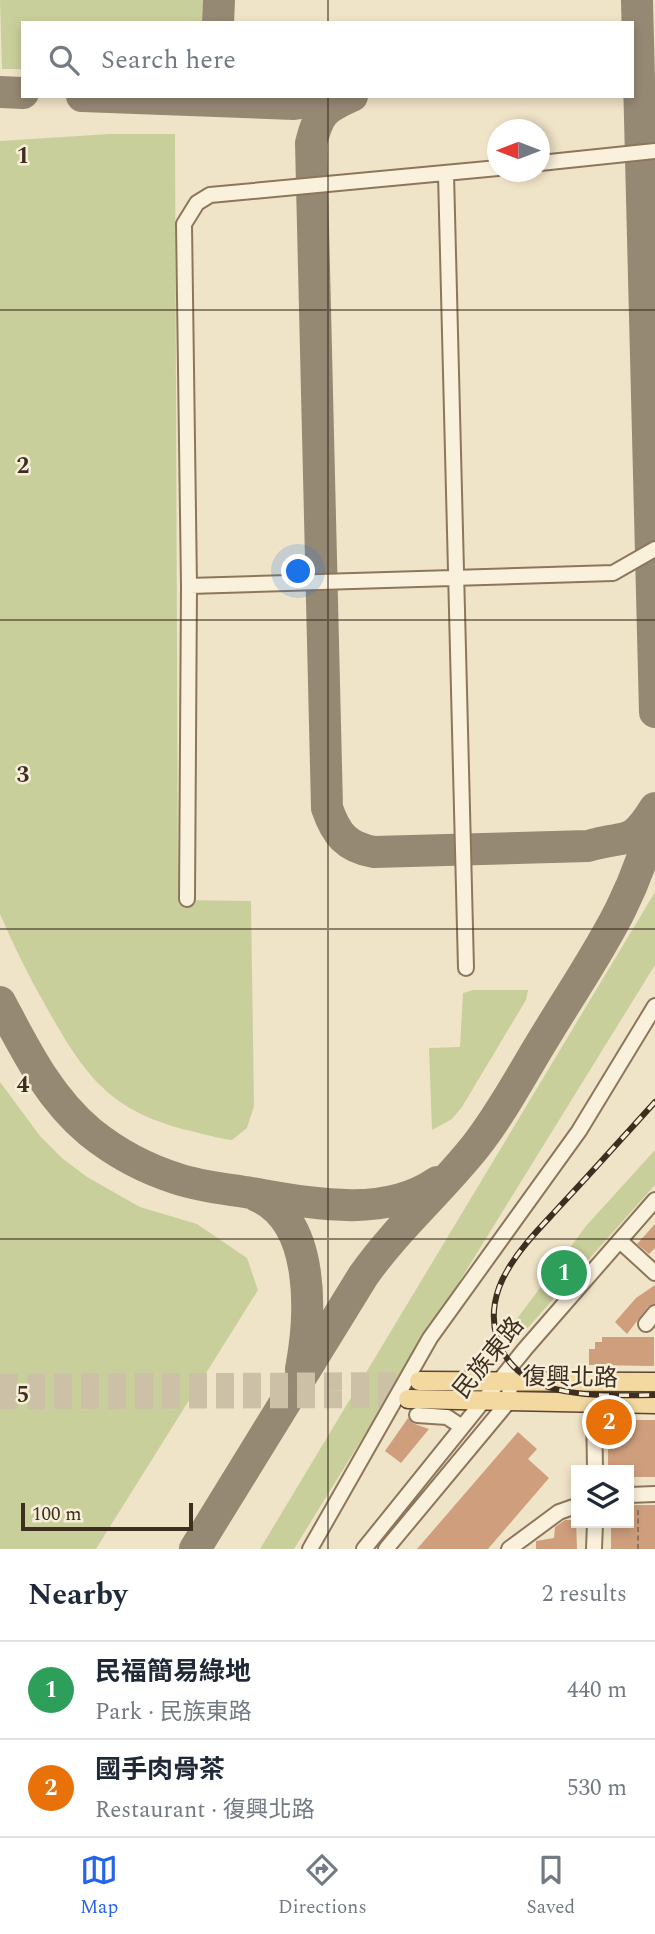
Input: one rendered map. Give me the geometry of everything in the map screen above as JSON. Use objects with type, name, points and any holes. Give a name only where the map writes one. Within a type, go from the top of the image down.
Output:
[{"type":"main road","name":"復興北路","points":[[419,1381],[655,1382]]},
{"type":"main road","name":"復興北路","points":[[408,1399],[655,1404]]},
{"type":"street","points":[[550,162],[655,151]]},
{"type":"street","points":[[187,899],[189,586],[184,223],[190,212],[210,195],[487,169]]},
{"type":"street","points":[[446,174],[466,968]]},
{"type":"street","points":[[189,586],[613,573],[655,549]]},
{"type":"street","points":[[310,1549],[430,1338],[579,1131],[655,1006]]},
{"type":"street","name":"民族東路","points":[[364,1549],[484,1399],[505,1380],[655,1200]]},
{"type":"street","points":[[620,1241],[655,1273]]},
{"type":"street","name":"民族東路","points":[[386,1549],[509,1401],[505,1380]]},
{"type":"street","points":[[594,1403],[595,1465]]},
{"type":"street","points":[[418,1415],[447,1417],[462,1427]]},
{"type":"street","points":[[634,1494],[655,1494]]},
{"type":"street","points":[[512,1547],[559,1512],[571,1508]]},
{"type":"street","points":[[594,1549],[595,1528]]},
{"type":"path","points":[[634,1494],[638,1549]]},
{"type":"green space","points":[[0,0],[203,0],[202,21],[21,21],[21,69],[2,69]]},
{"type":"green space","points":[[109,134],[175,134],[178,900],[251,901],[254,1106],[247,1128],[232,1140],[167,1124],[143,1115],[123,1104],[90,1075],[62,1035],[0,914],[0,141]]},
{"type":"green space","points":[[655,892],[655,965],[294,1549],[260,1549]]},
{"type":"green space","points":[[473,990],[528,990],[526,1000],[462,1107],[452,1119],[432,1130],[429,1048],[460,1047],[463,993]]},
{"type":"green space","points":[[0,1082],[40,1136],[62,1158],[87,1177],[140,1207],[197,1224],[247,1258],[258,1290],[96,1549],[0,1549]]},
{"type":"green space","points":[[655,1150],[655,1185],[525,1331],[516,1320],[586,1226]]},
{"type":"building","points":[[655,1224],[655,1248],[649,1254],[637,1244]]},
{"type":"building","points":[[655,1285],[655,1304],[648,1307],[627,1334],[615,1322],[636,1298]]},
{"type":"building","points":[[602,1337],[654,1337],[654,1366],[589,1365],[589,1349],[595,1349],[595,1342],[602,1342]]},
{"type":"building","points":[[408,1418],[412,1423],[429,1429],[401,1463],[385,1451]]},
{"type":"building","points":[[613,1420],[655,1420],[655,1477],[634,1477],[634,1465],[608,1465],[608,1424]]},
{"type":"building","points":[[518,1432],[537,1449],[528,1459],[549,1478],[488,1549],[417,1549]]},
{"type":"building","points":[[634,1505],[655,1505],[655,1549],[611,1549],[611,1528],[634,1528]]},
{"type":"building","points":[[565,1520],[571,1520],[571,1528],[576,1528],[577,1549],[536,1549],[536,1541],[554,1538],[555,1527]]},
{"type":"taxiway","points":[[218,21],[219,0]]},
{"type":"taxiway","points":[[637,0],[655,712]]},
{"type":"taxiway","points":[[0,92],[21,93]]},
{"type":"taxiway","points":[[135,98],[294,104],[336,98]]},
{"type":"taxiway","points":[[348,98],[324,113],[311,143],[327,808],[330,817],[338,832],[349,843],[374,852],[588,846],[627,838],[640,829],[655,808]]},
{"type":"taxiway","points":[[195,1549],[363,1276],[389,1242],[475,1147],[503,1106],[596,954],[625,901],[637,873],[655,811]]},
{"type":"taxiway","points":[[0,1002],[39,1072],[62,1104],[90,1132],[110,1147],[154,1170],[205,1186],[322,1204],[394,1201],[416,1194],[437,1182]]},
{"type":"taxiway","points":[[257,1196],[276,1208],[290,1226],[299,1248],[305,1272],[307,1298],[307,1323],[301,1369]]},
{"type":"tunnel","points":[[0,1383],[419,1381]]},
{"type":"tunnel","points":[[0,1400],[408,1399]]},
{"type":"railway","points":[[655,1102],[519,1253],[499,1287],[494,1321],[497,1338],[507,1359],[523,1374],[542,1385],[587,1394],[655,1395]]},
{"type":"place","name":"民福簡易綠地","points":[[564,1273]]},
{"type":"place","name":"國手肉骨茶","points":[[609,1422]]}]
